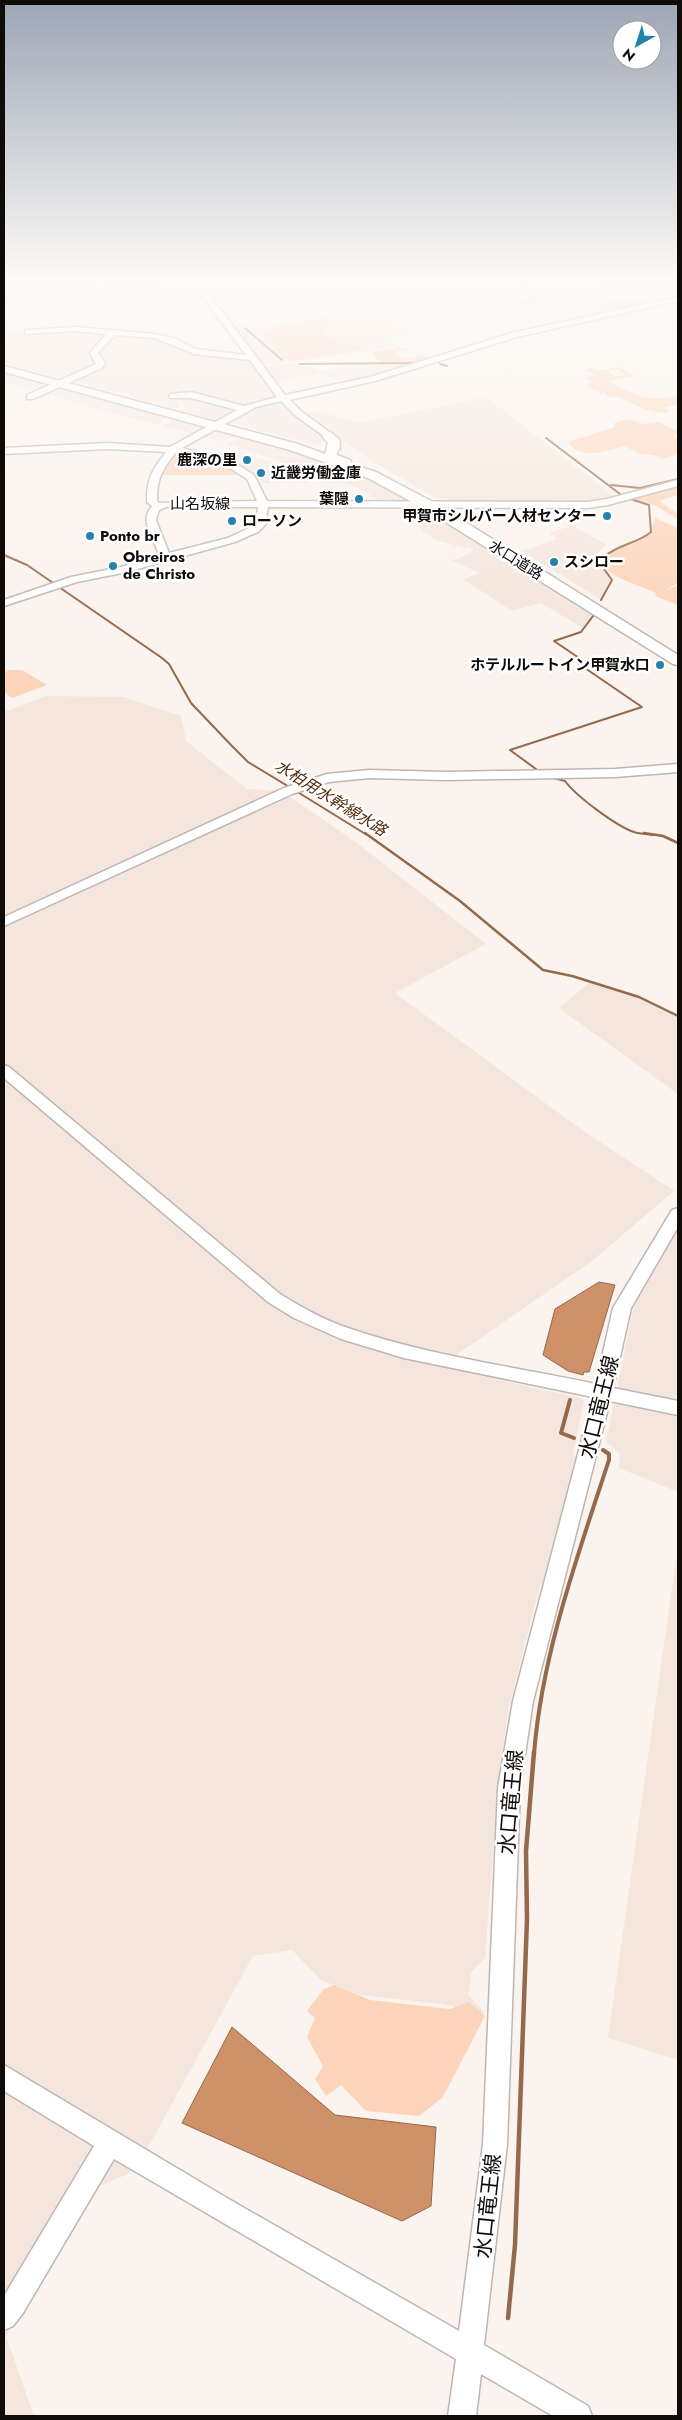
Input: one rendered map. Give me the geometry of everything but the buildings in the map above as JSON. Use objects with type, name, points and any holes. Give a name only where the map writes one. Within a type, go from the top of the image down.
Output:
[{"type":"highway","name":"水口道路","points":[[103,394],[218,425],[314,454],[375,477],[433,504],[678,653]]},
{"type":"highway","name":"水口道路","points":[[218,425],[283,439],[334,454],[387,475],[678,661]]},
{"type":"highway","points":[[283,439],[311,445],[325,443],[328,437],[334,442],[332,458],[375,477]]},
{"type":"main road","name":"水口竜王線","points":[[471,2352],[495,2144],[511,1771],[523,1701],[603,1393],[622,1308],[642,1270],[678,1214]]},
{"type":"main road","points":[[4,2317],[14,2304],[109,2144]]},
{"type":"street","points":[[30,397],[37,394]]},
{"type":"street","points":[[280,394],[328,437]]},
{"type":"street","points":[[156,505],[152,502],[152,483],[157,470],[173,449],[244,409],[259,403],[302,394]]},
{"type":"street","points":[[173,396],[191,395],[224,406],[244,409]]},
{"type":"street","points":[[4,451],[137,447],[173,449],[219,458],[243,471],[256,484],[262,503],[262,522],[252,532],[165,556],[123,570],[75,579],[5,601]]},
{"type":"street","name":"山名坂線","points":[[165,556],[152,530],[152,509],[156,505],[262,503],[594,504],[678,483]]},
{"type":"street","points":[[4,922],[293,789],[327,778],[369,774],[446,776],[615,773],[678,768]]},
{"type":"street","points":[[4,1070],[260,1288],[300,1314],[368,1342],[678,1408]]},
{"type":"street","points":[[4,2077],[109,2144],[471,2352],[578,2416]]},
{"type":"street","name":"水口竜王線","points":[[462,2416],[471,2352]]},
{"type":"shaded area","points":[[45,394],[86,394],[165,415],[163,422],[158,425]]},
{"type":"shaded area","points":[[128,394],[274,394],[275,396],[244,407],[193,394],[171,395],[180,405],[177,409],[129,396]]},
{"type":"shaded area","points":[[605,394],[634,394],[659,399],[678,395],[678,404],[664,408],[670,412],[662,413],[654,412],[622,399],[606,396]]},
{"type":"shaded area","points":[[187,395],[238,410],[219,420],[181,411],[186,405],[177,396]]},
{"type":"shaded area","points":[[486,397],[616,498],[596,502],[449,501],[434,497],[373,462],[331,432],[328,426],[318,425],[306,414],[318,411],[359,423]]},
{"type":"shaded area","points":[[283,403],[294,414],[326,436],[326,439],[321,443],[311,444],[233,423],[233,421],[260,404]]},
{"type":"shaded area","points":[[172,417],[206,425],[206,427],[193,434],[162,426],[169,423]]},
{"type":"shaded area","points":[[627,419],[644,424],[659,422],[678,432],[673,436],[678,439],[678,454],[662,459],[653,455],[639,454],[625,446],[602,452],[586,453],[573,448],[568,442],[615,427],[614,423]]},
{"type":"shaded area","points":[[215,429],[241,435],[222,441],[201,436]]},
{"type":"shaded area","points":[[247,437],[342,465],[410,499],[404,502],[385,503],[350,484],[322,483],[300,469],[226,443]]},
{"type":"shaded area","points":[[173,452],[192,454],[209,459],[242,475],[161,475]]},
{"type":"shaded area","points":[[242,452],[292,469],[315,482],[262,483],[242,466],[224,458]]},
{"type":"shaded area","points":[[677,486],[678,495],[659,501],[678,514],[678,519],[654,505],[629,499]]},
{"type":"shaded area","points":[[406,507],[429,512],[593,613],[583,628],[541,603],[512,611],[463,579],[480,573],[452,561],[474,551],[468,547],[465,548],[436,540],[421,530],[417,522],[409,522]]},
{"type":"shaded area","points":[[655,518],[678,528],[678,583],[664,591],[678,585],[678,605],[655,596],[657,594],[609,572],[605,567],[610,552],[644,538],[649,533]]},
{"type":"shaded area","points":[[572,526],[606,544],[595,557],[610,579],[600,599],[522,551],[557,539],[549,533]]},
{"type":"shaded area","points":[[9,670],[22,670],[47,685],[12,698],[4,692],[4,673]]},
{"type":"shaded area","points":[[46,696],[124,697],[181,716],[186,741],[247,789],[273,790],[290,797],[353,840],[486,944],[395,993],[582,1130],[674,1191],[592,1261],[459,1353],[454,1370],[580,1398],[584,1401],[573,1455],[577,1457],[543,1584],[540,1585],[509,1706],[499,1774],[485,1958],[471,1973],[468,1995],[485,2013],[441,2004],[360,1995],[321,1980],[292,1950],[253,1956],[151,2142],[128,2174],[95,2188],[33,2298],[6,2336],[34,2416],[4,2416],[4,712]]},
{"type":"shaded area","points":[[589,983],[639,998],[678,1018],[678,1094],[559,1008]]},
{"type":"shaded area","points":[[678,1229],[678,1492],[619,1468],[620,1453],[606,1442],[634,1305]]},
{"type":"shaded area","points":[[599,1282],[615,1285],[589,1372],[584,1372],[583,1375],[568,1371],[543,1355],[555,1309]]},
{"type":"shaded area","points":[[678,1546],[678,2060],[608,2038]]},
{"type":"shaded area","points":[[334,1985],[370,2000],[450,2009],[469,2002],[485,2016],[443,2097],[419,2116],[366,2111],[341,2085],[326,2096],[315,2079],[323,2066],[307,2037],[315,2018],[307,2011],[324,1989]]},
{"type":"shaded area","points":[[232,2027],[335,2115],[436,2127],[431,2206],[402,2221],[182,2123]]},
{"type":"waterway","points":[[546,438],[624,497],[649,505],[651,532],[640,539],[615,549],[604,557],[604,569],[612,580],[601,600]]},
{"type":"waterway","points":[[611,485],[640,488],[678,479]]},
{"type":"waterway","name":"水柏用水幹線水路","points":[[4,555],[27,565],[162,658],[169,664],[191,703],[232,746],[248,762],[291,788]]},
{"type":"waterway","points":[[540,772],[510,750],[642,707],[579,664],[585,662],[554,641],[581,632],[596,612]]},
{"type":"waterway","points":[[550,777],[565,781],[587,802],[617,824],[634,832],[654,835]]},
{"type":"waterway","name":"水柏用水幹線水路","points":[[296,791],[367,835]]},
{"type":"waterway","name":"水柏用水幹線水路","points":[[365,833],[460,901],[543,970],[572,976],[639,997],[678,1016]]},
{"type":"waterway","points":[[644,833],[663,836],[678,843]]},
{"type":"waterway","points":[[570,1400],[561,1433],[574,1438]]},
{"type":"waterway","points":[[534,1754],[538,1716],[553,1642],[574,1568],[609,1460],[609,1454],[603,1450]]},
{"type":"waterway","points":[[508,2318],[515,2245],[527,1919],[526,1851],[534,1752]]},
{"type":"place","name":"鹿深の里","points":[[247,460]]},
{"type":"place","name":"近畿労働金庫","points":[[261,473]]},
{"type":"place","name":"葉隠","points":[[359,499]]},
{"type":"place","name":"甲賀市シルバー人材センター","points":[[607,516]]},
{"type":"place","name":"ローソン","points":[[232,521]]},
{"type":"place","name":"Ponto br","points":[[90,536]]},
{"type":"place","name":"スシロー","points":[[554,562]]},
{"type":"place","name":"Obreiros de Christo","points":[[113,566]]},
{"type":"place","name":"ホテルルートイン甲賀水口","points":[[660,665]]}]
